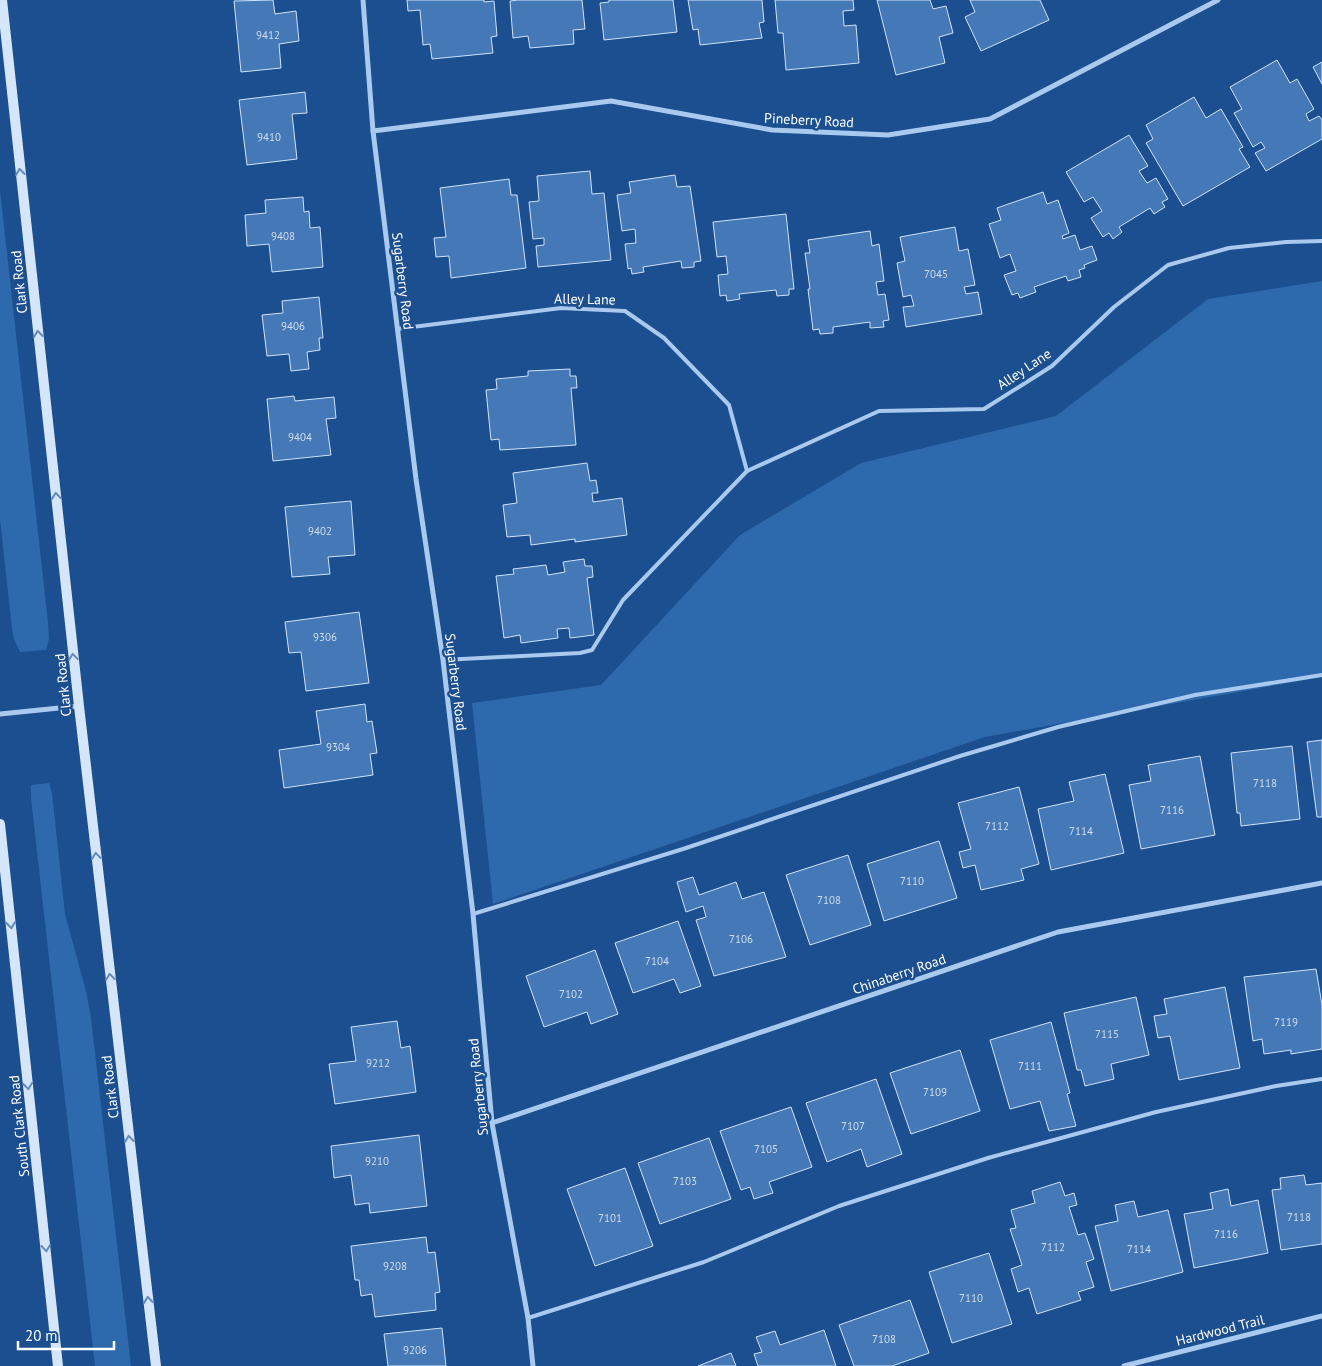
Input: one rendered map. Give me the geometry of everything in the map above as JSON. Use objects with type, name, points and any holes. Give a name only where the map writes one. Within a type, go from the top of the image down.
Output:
[{"type":"main road","name":"Clark Road","points":[[2,0],[79,706],[156,1366]]},
{"type":"main road","name":"South Clark Road","points":[[0,824],[58,1366]]},
{"type":"street","name":"Sugarberry Road","points":[[363,0],[373,131],[416,479],[443,660],[473,914],[492,1123],[528,1318],[533,1366]]},
{"type":"street","name":"Pineberry Road","points":[[373,131],[611,101],[772,130],[888,135],[990,119],[1218,0]]},
{"type":"street","points":[[0,714],[79,706]]},
{"type":"street","name":"Chinaberry Road","points":[[492,1123],[1058,932],[1322,883]]},
{"type":"street","name":"Hardwood Trail","points":[[1124,1366],[1322,1316]]},
{"type":"lane","name":"Alley Lane","points":[[443,660],[580,653],[592,650],[623,600],[747,471],[879,411],[984,409],[1052,366],[1114,307],[1168,265],[1229,248],[1286,242],[1322,241]]},
{"type":"lane","name":"Alley Lane","points":[[397,329],[561,308],[625,311],[664,338],[729,405],[747,471]]},
{"type":"lane","points":[[473,914],[683,849],[960,756],[1058,727],[1195,695],[1322,675]]},
{"type":"lane","points":[[528,1318],[704,1262],[839,1206],[988,1158],[1156,1112],[1276,1086],[1322,1079]]},
{"type":"shaded area","points":[[0,190],[49,639],[46,650],[20,652],[12,629],[0,519]]},
{"type":"shaded area","points":[[1322,281],[1322,677],[985,737],[493,904],[472,703],[601,685],[740,535],[861,463],[1056,416],[1208,299]]},
{"type":"shaded area","points":[[49,783],[52,793],[65,914],[86,991],[91,1018],[131,1366],[95,1366],[31,798],[31,785]]},
{"type":"building","points":[[273,0],[275,14],[296,11],[299,41],[279,44],[281,68],[241,72],[234,1]]},
{"type":"building","points":[[407,0],[494,1],[497,36],[491,37],[493,53],[432,59],[430,44],[423,45],[420,10],[408,11]]},
{"type":"building","points":[[582,0],[585,29],[573,30],[574,44],[530,48],[528,36],[513,38],[510,1]]},
{"type":"building","points":[[609,0],[673,0],[677,32],[604,40],[600,3],[609,2]]},
{"type":"building","points":[[688,0],[762,0],[764,22],[759,23],[762,38],[700,45],[698,29],[693,30]]},
{"type":"building","points":[[775,0],[853,0],[854,10],[843,11],[844,26],[856,25],[859,63],[786,70],[783,33],[778,33]]},
{"type":"building","points":[[877,0],[930,0],[933,9],[946,6],[953,33],[939,37],[945,63],[896,75]]},
{"type":"building","points":[[970,0],[1040,0],[1049,20],[981,51],[965,17],[975,12]]},
{"type":"building","points":[[1277,60],[1290,83],[1297,79],[1314,109],[1306,114],[1309,121],[1319,116],[1322,120],[1322,139],[1266,171],[1255,153],[1265,148],[1261,142],[1253,147],[1234,113],[1242,109],[1230,87]]},
{"type":"building","points":[[1322,62],[1322,84],[1313,67]]},
{"type":"building","points":[[305,92],[307,113],[292,114],[297,159],[247,165],[239,100]]},
{"type":"building","points":[[1194,97],[1206,118],[1221,109],[1243,147],[1239,149],[1250,167],[1183,206],[1146,143],[1153,139],[1146,125]]},
{"type":"building","points":[[1129,135],[1148,166],[1139,171],[1147,183],[1156,178],[1168,199],[1162,202],[1165,207],[1154,214],[1150,208],[1119,227],[1122,232],[1113,239],[1109,233],[1103,237],[1091,218],[1102,211],[1093,197],[1084,202],[1066,172]]},
{"type":"building","points":[[590,171],[592,194],[604,193],[611,260],[538,267],[536,246],[544,245],[544,238],[533,239],[529,202],[539,201],[537,176]]},
{"type":"building","points":[[675,175],[677,187],[690,186],[701,261],[694,262],[694,267],[682,268],[681,261],[643,267],[644,272],[632,274],[631,268],[628,269],[625,244],[636,243],[635,229],[622,231],[617,195],[631,193],[629,182]]},
{"type":"building","points":[[509,179],[511,195],[517,195],[526,268],[451,278],[449,256],[436,257],[434,238],[446,237],[440,188]]},
{"type":"building","points":[[1043,192],[1047,204],[1058,200],[1069,233],[1062,236],[1063,239],[1075,235],[1080,250],[1092,246],[1097,260],[1084,265],[1085,268],[1079,270],[1081,277],[1068,281],[1066,276],[1034,287],[1036,292],[1020,298],[1018,293],[1012,295],[1004,275],[1016,271],[1010,254],[1000,258],[989,224],[1001,220],[997,208]]},
{"type":"building","points":[[303,197],[304,212],[309,211],[310,228],[320,227],[323,267],[272,272],[269,244],[247,246],[245,215],[266,213],[265,200]]},
{"type":"building","points":[[786,214],[794,289],[789,289],[789,295],[777,296],[776,290],[739,294],[740,299],[727,301],[726,295],[720,296],[718,275],[728,274],[726,256],[717,257],[713,222]]},
{"type":"building","points":[[955,227],[959,251],[968,249],[975,285],[964,287],[966,294],[978,292],[982,314],[906,327],[903,307],[914,306],[911,295],[903,297],[897,263],[905,261],[900,237]]},
{"type":"building","points":[[870,231],[872,246],[879,244],[884,281],[876,282],[878,295],[885,294],[889,320],[883,321],[884,327],[870,328],[870,322],[833,327],[833,333],[820,334],[819,329],[813,330],[805,253],[810,253],[808,240]]},
{"type":"building","points":[[319,297],[323,338],[319,338],[320,350],[307,352],[309,369],[291,371],[289,354],[267,356],[262,315],[283,313],[282,301]]},
{"type":"building","points":[[570,369],[570,376],[576,376],[577,388],[571,388],[576,445],[500,450],[499,439],[491,440],[486,390],[497,389],[496,379],[528,376],[528,371]]},
{"type":"building","points":[[294,396],[295,401],[334,397],[336,418],[326,419],[331,455],[273,461],[267,399]]},
{"type":"building","points":[[587,463],[590,481],[596,480],[598,493],[592,493],[593,502],[622,498],[627,535],[575,542],[575,539],[531,545],[530,535],[507,537],[503,505],[517,503],[513,473]]},
{"type":"building","points":[[351,501],[355,555],[328,557],[330,574],[292,577],[285,507]]},
{"type":"building","points":[[584,559],[585,566],[592,566],[593,577],[587,578],[594,635],[570,638],[569,628],[557,629],[558,638],[521,643],[520,635],[504,638],[496,576],[514,574],[513,569],[546,565],[548,575],[565,572],[563,562]]},
{"type":"building","points":[[359,612],[369,683],[306,691],[301,652],[289,653],[285,622]]},
{"type":"building","points":[[365,704],[367,722],[372,721],[377,753],[370,754],[373,775],[284,788],[279,750],[321,744],[316,711]]},
{"type":"building","points":[[1322,740],[1322,817],[1317,817],[1307,742]]},
{"type":"building","points":[[1292,746],[1300,819],[1241,826],[1240,813],[1237,813],[1231,753]]},
{"type":"building","points":[[1200,756],[1215,835],[1141,849],[1129,785],[1151,781],[1148,765]]},
{"type":"building","points":[[1105,774],[1124,853],[1051,870],[1038,809],[1074,801],[1069,782]]},
{"type":"building","points":[[1019,787],[1039,864],[1021,869],[1024,880],[981,890],[975,865],[963,868],[959,852],[971,849],[958,803]]},
{"type":"building","points":[[939,841],[957,898],[884,921],[867,864]]},
{"type":"building","points":[[848,855],[871,925],[810,945],[786,875]]},
{"type":"building","points":[[693,877],[699,895],[736,882],[742,899],[764,892],[786,957],[714,976],[696,920],[706,917],[703,906],[686,912],[677,882]]},
{"type":"building","points":[[678,921],[701,986],[680,993],[674,979],[633,993],[615,943]]},
{"type":"building","points":[[595,950],[618,1014],[591,1024],[587,1012],[544,1027],[526,976]]},
{"type":"building","points":[[1316,969],[1322,1005],[1322,1049],[1291,1054],[1291,1050],[1264,1054],[1262,1039],[1253,1041],[1244,977]]},
{"type":"building","points":[[1225,987],[1240,1068],[1179,1080],[1170,1036],[1158,1038],[1154,1016],[1167,1014],[1164,999]]},
{"type":"building","points":[[1136,997],[1149,1055],[1111,1064],[1114,1079],[1085,1086],[1081,1070],[1077,1070],[1064,1013]]},
{"type":"building","points":[[397,1021],[401,1048],[410,1046],[416,1092],[335,1104],[329,1064],[356,1061],[351,1027]]},
{"type":"building","points":[[1051,1022],[1070,1093],[1067,1094],[1076,1126],[1049,1131],[1040,1101],[1010,1109],[990,1040]]},
{"type":"building","points":[[960,1050],[980,1111],[911,1134],[890,1073]]},
{"type":"building","points":[[876,1079],[902,1154],[867,1167],[861,1149],[827,1162],[806,1103]]},
{"type":"building","points":[[791,1107],[812,1167],[769,1182],[773,1193],[754,1199],[750,1187],[741,1190],[720,1131]]},
{"type":"building","points":[[419,1135],[427,1206],[370,1213],[369,1203],[355,1205],[351,1175],[334,1178],[331,1146]]},
{"type":"building","points":[[709,1138],[731,1199],[660,1224],[638,1163]]},
{"type":"building","points":[[625,1168],[653,1246],[595,1266],[567,1189]]},
{"type":"building","points":[[1304,1175],[1306,1185],[1322,1183],[1322,1244],[1281,1250],[1272,1190],[1281,1189],[1280,1178]]},
{"type":"building","points":[[1060,1182],[1065,1196],[1074,1193],[1077,1205],[1069,1207],[1078,1235],[1085,1233],[1094,1259],[1086,1262],[1094,1287],[1078,1292],[1081,1300],[1037,1314],[1029,1288],[1018,1292],[1011,1269],[1022,1265],[1010,1229],[1016,1228],[1011,1210],[1035,1203],[1032,1191]]},
{"type":"building","points":[[1228,1189],[1231,1206],[1258,1200],[1268,1253],[1194,1268],[1184,1214],[1213,1209],[1210,1193]]},
{"type":"building","points":[[1134,1201],[1138,1217],[1168,1210],[1183,1272],[1111,1291],[1095,1226],[1118,1221],[1115,1205]]},
{"type":"building","points":[[426,1237],[428,1253],[435,1252],[440,1292],[435,1293],[436,1310],[375,1317],[372,1294],[361,1296],[359,1280],[355,1280],[351,1246]]},
{"type":"building","points":[[989,1253],[1012,1324],[952,1343],[929,1272]]},
{"type":"building","points":[[910,1300],[929,1353],[892,1366],[854,1366],[839,1325]]},
{"type":"building","points":[[442,1328],[446,1366],[388,1366],[384,1334]]},
{"type":"building","points":[[824,1330],[836,1366],[758,1366],[754,1354],[762,1352],[756,1337],[775,1331],[780,1345]]},
{"type":"building","points":[[731,1353],[736,1366],[698,1366]]}]
